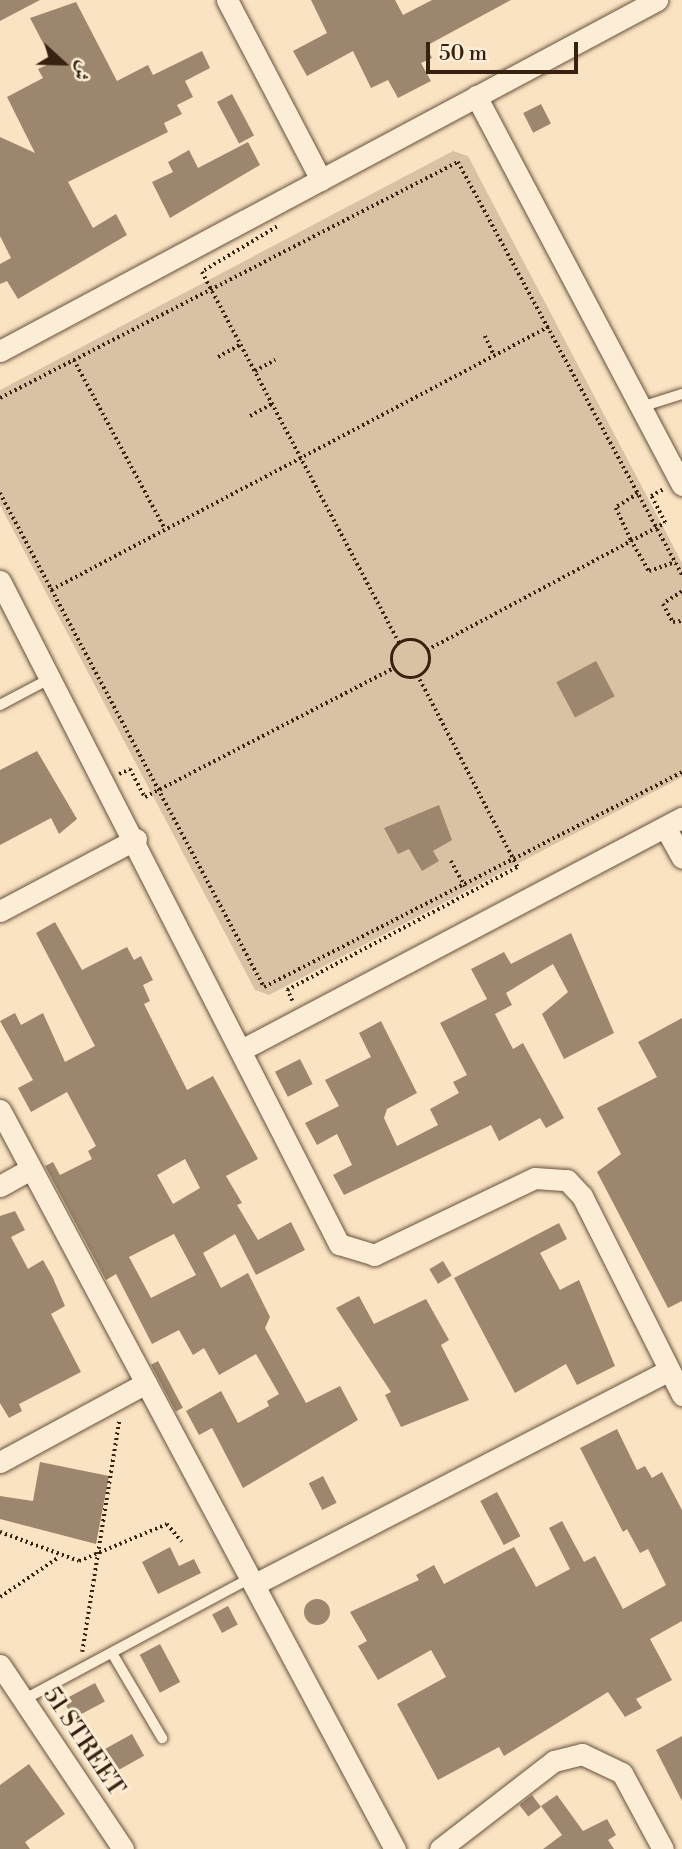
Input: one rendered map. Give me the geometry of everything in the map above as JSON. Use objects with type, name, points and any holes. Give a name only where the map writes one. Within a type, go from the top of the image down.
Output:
[{"type":"street","points":[[227,0],[321,180]]},
{"type":"street","points":[[0,351],[657,0]]},
{"type":"street","points":[[476,96],[681,482]]},
{"type":"street","points":[[0,581],[136,839],[339,1244],[374,1255],[535,1178],[567,1180],[582,1196],[682,1395]]},
{"type":"street","points":[[243,1049],[674,822],[682,858]]},
{"type":"street","points":[[0,911],[136,839]]},
{"type":"street","points":[[0,1110],[395,1849]]},
{"type":"street","points":[[0,1186],[31,1169]]},
{"type":"street","points":[[253,1581],[669,1370]]},
{"type":"street","points":[[0,1462],[146,1383]]},
{"type":"street","name":"51 STREET","points":[[0,1665],[123,1849]]},
{"type":"street","points":[[440,1849],[554,1761],[582,1754],[622,1773],[663,1849]]},
{"type":"lane","points":[[641,407],[682,394]]},
{"type":"lane","points":[[0,705],[51,678]]},
{"type":"lane","points":[[23,1700],[253,1581]]},
{"type":"lane","points":[[112,1653],[162,1738]]},
{"type":"path","points":[[0,398],[210,287],[458,162],[551,326],[682,575]]},
{"type":"path","points":[[106,781],[130,769],[145,797],[394,668],[400,644],[202,272],[279,229],[267,208]]},
{"type":"path","points":[[51,590],[551,326]]},
{"type":"path","points":[[485,336],[494,355]]},
{"type":"path","points":[[218,357],[240,345]]},
{"type":"path","points":[[75,360],[165,530]]},
{"type":"path","points":[[255,371],[275,360]]},
{"type":"path","points":[[250,416],[272,404]]},
{"type":"path","points":[[427,650],[665,523],[651,496],[681,482]]},
{"type":"path","points":[[0,493],[264,987],[465,886],[682,772]]},
{"type":"path","points":[[638,494],[616,508],[631,540],[649,571],[675,562]]},
{"type":"path","points":[[682,592],[663,604],[673,622],[682,621]]},
{"type":"path","points":[[394,668],[407,678],[418,677],[429,662],[427,650],[412,640],[400,644]]},
{"type":"path","points":[[300,1019],[287,990],[517,867],[418,677]]},
{"type":"path","points":[[451,861],[465,886]]},
{"type":"path","points":[[78,1672],[123,1395]]},
{"type":"path","points":[[0,1532],[60,1557],[98,1558],[167,1524],[182,1542]]},
{"type":"path","points":[[0,1597],[60,1557]]},
{"type":"shaded area","points":[[453,151],[468,156],[682,563],[682,777],[269,995],[255,990],[0,505],[0,390]]},
{"type":"building","points":[[0,0],[40,0],[0,21]]},
{"type":"building","points":[[311,0],[395,0],[403,15],[432,0],[511,0],[426,46],[432,58],[421,63],[431,81],[398,98],[388,80],[371,88],[353,51],[307,76],[293,51],[327,33]]},
{"type":"building","points":[[76,2],[117,81],[148,65],[153,75],[202,51],[210,68],[185,81],[193,97],[177,105],[182,114],[164,123],[168,132],[68,182],[93,228],[116,214],[127,235],[18,299],[7,281],[0,284],[0,264],[11,258],[0,236],[0,137],[35,153],[7,97],[43,78],[38,69],[53,62],[30,18]]},
{"type":"building","points":[[232,94],[254,135],[239,143],[217,102]]},
{"type":"building","points":[[541,104],[551,124],[533,133],[523,113]]},
{"type":"building","points":[[248,142],[260,165],[170,218],[152,182],[173,172],[168,162],[189,150],[198,168]]},
{"type":"building","points":[[596,661],[615,696],[575,717],[556,682]]},
{"type":"building","points":[[37,751],[77,819],[59,834],[51,818],[0,845],[0,770]]},
{"type":"building","points":[[439,805],[452,840],[433,851],[439,861],[422,871],[409,849],[398,854],[384,828]]},
{"type":"building","points":[[55,922],[82,970],[127,947],[134,960],[141,956],[153,980],[143,985],[150,1001],[144,1004],[187,1090],[213,1076],[258,1159],[226,1176],[242,1203],[237,1205],[258,1240],[291,1222],[305,1250],[256,1275],[235,1234],[203,1253],[221,1288],[248,1273],[270,1317],[265,1328],[306,1403],[340,1386],[358,1420],[243,1488],[212,1428],[199,1435],[186,1411],[221,1391],[238,1423],[269,1406],[267,1401],[279,1394],[256,1354],[219,1375],[204,1348],[193,1355],[179,1330],[152,1344],[116,1274],[106,1280],[45,1166],[53,1162],[60,1175],[92,1159],[88,1151],[96,1146],[67,1092],[31,1112],[18,1088],[33,1080],[0,1021],[15,1013],[21,1025],[43,1013],[65,1062],[95,1046],[36,933]],"holes":[[[185,1159],[200,1188],[173,1204],[157,1175]],[[174,1234],[196,1275],[151,1298],[129,1257]]]},
{"type":"building","points":[[571,933],[614,1033],[564,1059],[542,1014],[568,992],[553,964],[506,993],[512,1005],[495,1014],[513,1049],[523,1043],[564,1118],[546,1128],[540,1118],[499,1141],[491,1125],[344,1195],[333,1175],[352,1165],[337,1134],[317,1145],[305,1123],[339,1106],[325,1080],[371,1057],[359,1033],[381,1021],[417,1093],[387,1109],[384,1118],[397,1146],[438,1125],[430,1109],[459,1093],[453,1082],[467,1075],[440,1023],[487,999],[471,969],[504,952],[511,964]]},
{"type":"building","points":[[682,1018],[682,1301],[668,1308],[597,1172],[621,1154],[597,1108],[657,1077],[638,1042]]},
{"type":"building","points":[[300,1059],[313,1084],[288,1097],[275,1072]]},
{"type":"building","points":[[15,1211],[25,1230],[11,1237],[28,1269],[43,1260],[53,1278],[65,1306],[51,1314],[81,1372],[19,1404],[22,1411],[9,1418],[0,1403],[0,1216]]},
{"type":"building","points":[[559,1223],[567,1239],[540,1253],[560,1290],[579,1280],[615,1366],[577,1385],[566,1364],[515,1393],[454,1278]]},
{"type":"building","points":[[443,1261],[452,1276],[438,1284],[429,1269]]},
{"type":"building","points":[[359,1296],[374,1324],[426,1299],[449,1340],[441,1345],[469,1400],[401,1427],[385,1395],[391,1392],[336,1308]]},
{"type":"building","points":[[158,1361],[183,1408],[176,1412],[151,1365]]},
{"type":"building","points":[[617,1429],[637,1470],[645,1466],[652,1478],[662,1472],[682,1510],[682,1621],[650,1639],[672,1680],[636,1699],[642,1708],[625,1717],[608,1692],[504,1756],[499,1747],[438,1780],[397,1704],[446,1677],[431,1650],[378,1680],[358,1646],[367,1641],[350,1612],[419,1580],[416,1575],[434,1565],[444,1584],[514,1547],[536,1587],[570,1569],[549,1528],[562,1521],[584,1562],[595,1556],[623,1609],[666,1585],[648,1549],[640,1553],[627,1529],[623,1532],[580,1448]]},
{"type":"building","points":[[40,1462],[109,1476],[96,1544],[0,1519],[0,1496],[33,1501]]},
{"type":"building","points":[[323,1476],[337,1503],[322,1510],[309,1483]]},
{"type":"building","points":[[497,1492],[520,1536],[504,1545],[480,1501]]},
{"type":"building","points":[[170,1547],[179,1566],[194,1559],[201,1573],[158,1594],[142,1562]]},
{"type":"building","points":[[317,1599],[326,1603],[330,1612],[326,1621],[317,1625],[308,1621],[304,1612],[308,1603]]},
{"type":"building","points":[[228,1606],[238,1625],[222,1633],[212,1614]]},
{"type":"building","points":[[160,1644],[180,1682],[160,1693],[140,1655]]},
{"type":"building","points":[[95,1683],[105,1702],[73,1718],[63,1700]]},
{"type":"building","points":[[132,1734],[144,1756],[114,1773],[101,1751]]},
{"type":"building","points":[[682,1736],[682,1801],[656,1750]]},
{"type":"building","points":[[29,1764],[65,1814],[25,1842],[30,1849],[0,1849],[0,1785]]},
{"type":"building","points":[[532,1795],[541,1807],[528,1817],[519,1805]]},
{"type":"building","points":[[557,1795],[583,1831],[607,1819],[616,1835],[608,1840],[614,1849],[543,1849],[562,1835],[541,1806]]}]
